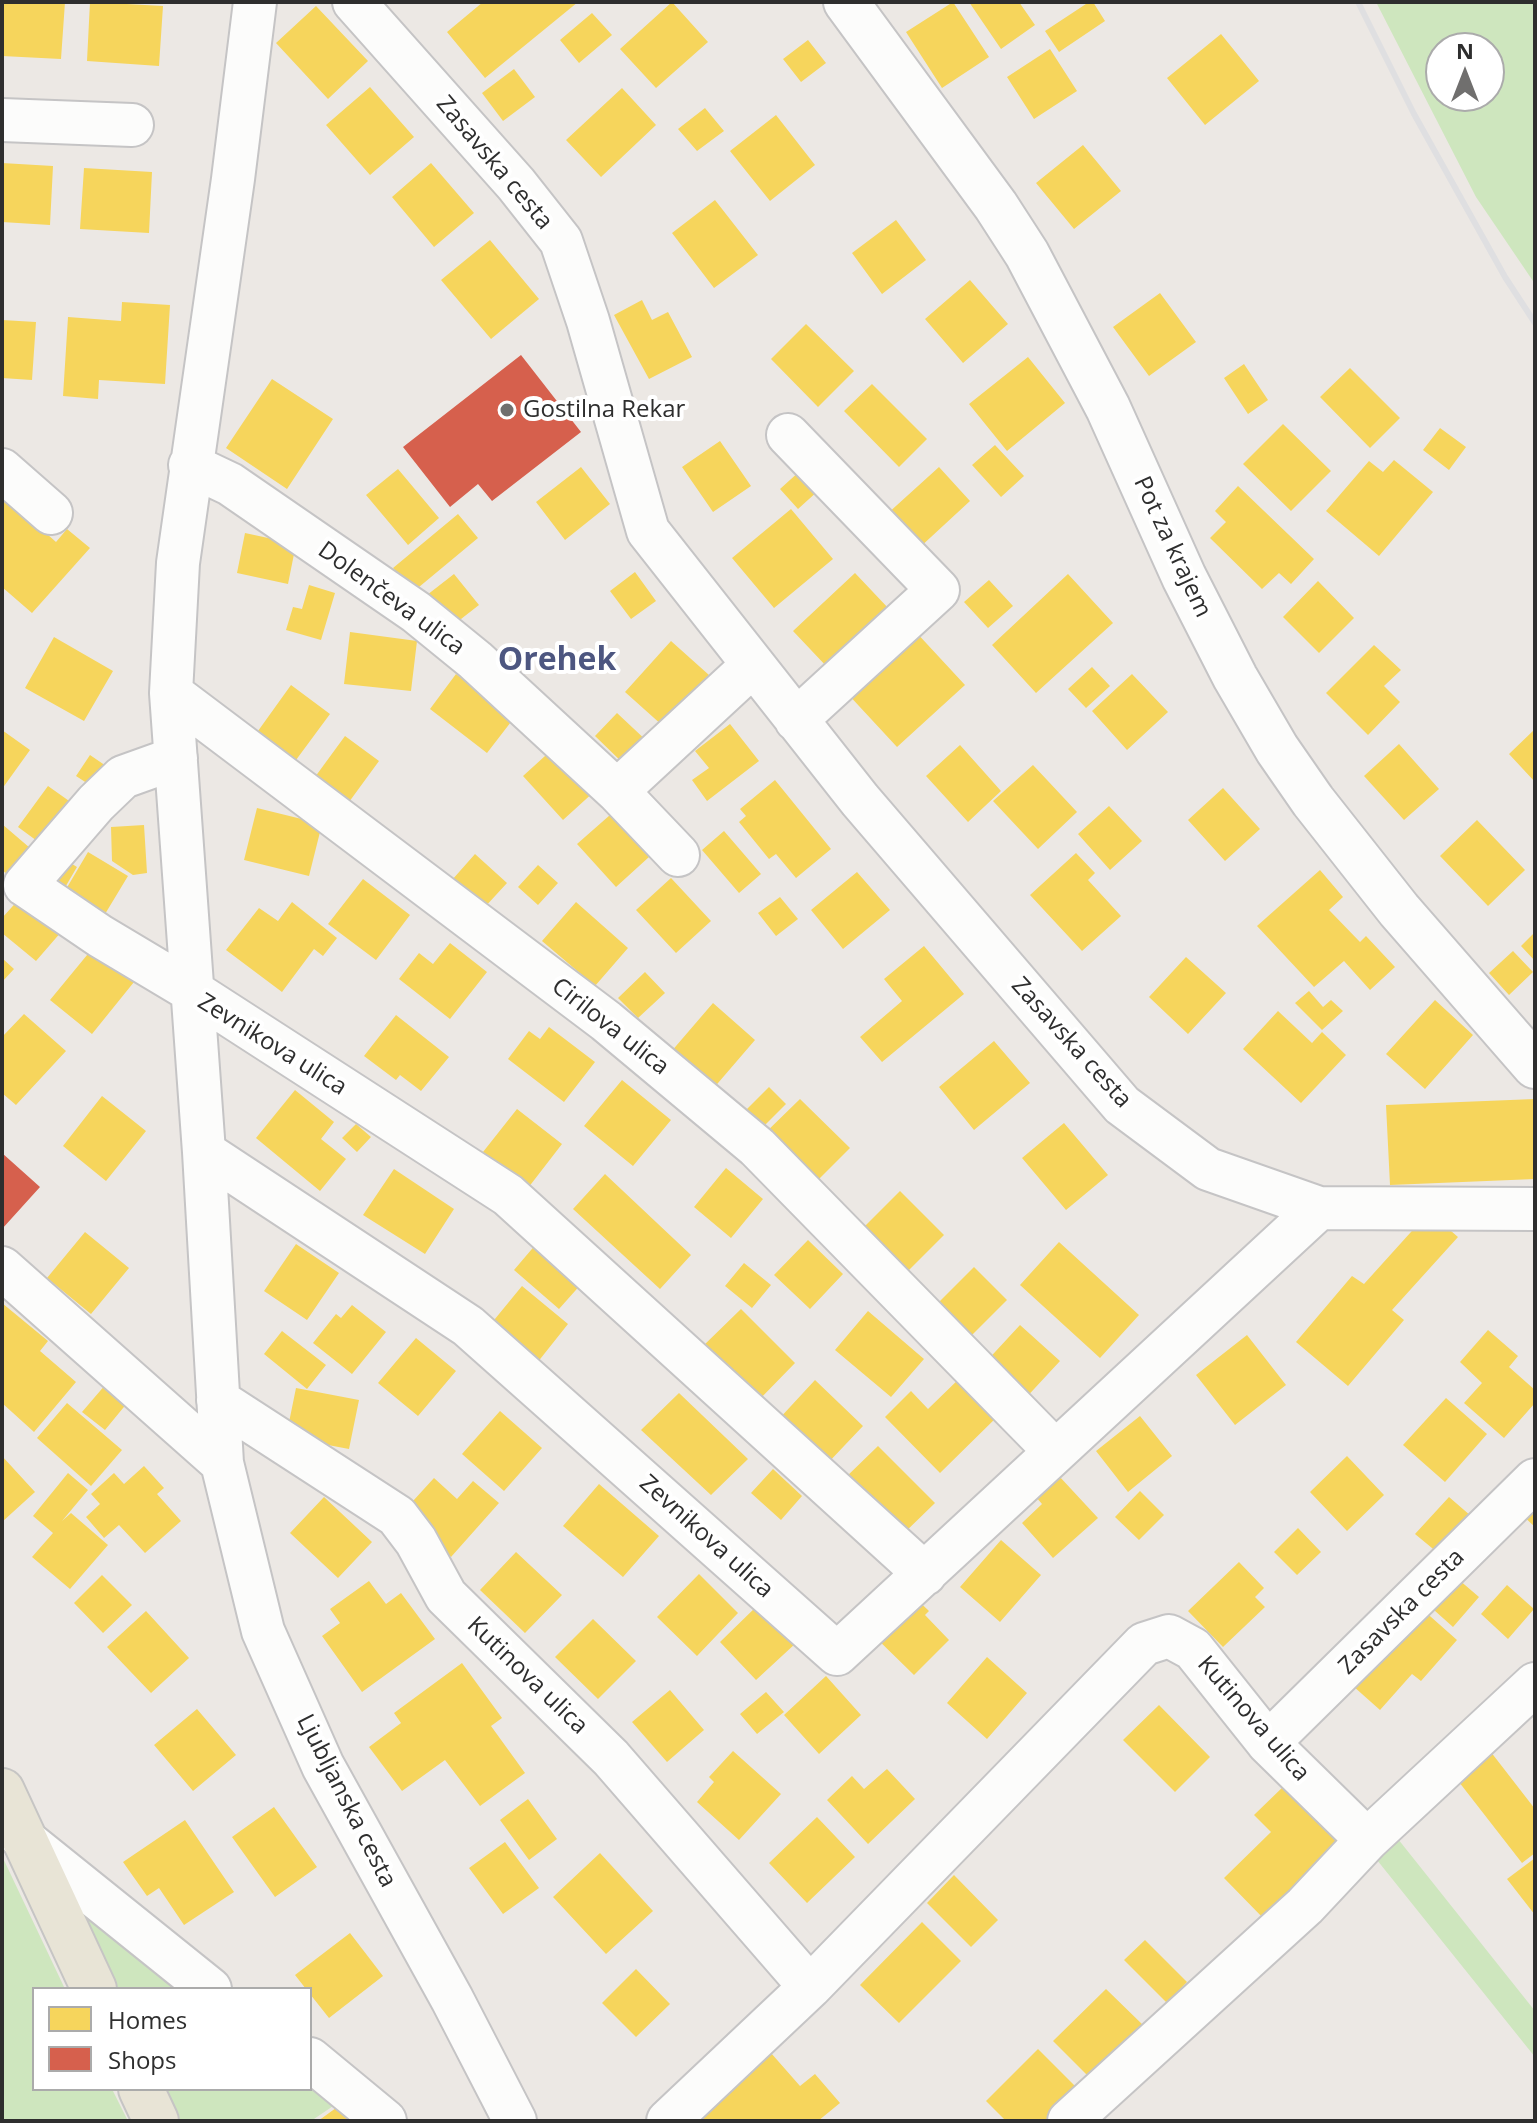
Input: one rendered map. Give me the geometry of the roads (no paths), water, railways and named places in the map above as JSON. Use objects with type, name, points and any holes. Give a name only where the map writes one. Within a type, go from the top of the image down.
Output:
[{"type":"main road","points":[[2,1791],[93,1987]]},
{"type":"main road","points":[[142,2091],[156,2121]]},
{"type":"street","points":[[192,991],[171,693],[178,563],[255,2]]},
{"type":"street","name":"Zasavska cesta","points":[[354,2],[516,184],[561,241],[588,321],[648,531],[860,800],[1122,1105],[1208,1169],[1319,1208],[1535,1209]]},
{"type":"street","name":"Pot za krajem","points":[[846,2],[996,206],[1027,254],[1108,408],[1184,577],[1235,677],[1277,749],[1313,801],[1399,910],[1535,1066]]},
{"type":"street","points":[[2,120],[132,125]]},
{"type":"street","points":[[788,435],[938,590],[796,720]]},
{"type":"street","name":"Dolenčeva ulica","points":[[190,465],[230,484],[416,612],[475,660],[617,791],[678,855]]},
{"type":"street","points":[[2,470],[51,513]]},
{"type":"street","points":[[617,791],[752,666]]},
{"type":"street","name":"Cirilova ulica","points":[[171,693],[606,1021],[757,1147],[1055,1451]]},
{"type":"street","points":[[176,758],[123,777],[96,803],[25,885],[100,936],[192,991]]},
{"type":"street","name":"Zevnikova ulica","points":[[192,991],[204,1152],[468,1326],[837,1654],[1319,1208]]},
{"type":"street","name":"Zevnikova ulica","points":[[192,991],[508,1195],[925,1574]]},
{"type":"street","points":[[204,1152],[222,1463]]},
{"type":"street","points":[[2,1268],[222,1463]]},
{"type":"street","name":"Kutinova ulica","points":[[218,1400],[397,1516],[416,1541],[446,1596],[611,1758],[810,1987]]},
{"type":"street","name":"Ljubljanska cesta","points":[[222,1463],[263,1631],[323,1766],[452,1999],[515,2121]]},
{"type":"street","name":"Zasavska cesta","points":[[1268,1743],[1535,1480]]},
{"type":"street","name":"Kutinova ulica","points":[[668,2121],[810,1987],[1144,1644],[1169,1636],[1193,1649],[1268,1743],[1367,1840]]},
{"type":"street","points":[[1069,2121],[1305,1906],[1367,1840],[1535,1684]]},
{"type":"street","points":[[21,1837],[208,1987]]},
{"type":"street","points":[[312,2061],[385,2121]]},
{"type":"railway","points":[[1358,2],[1414,114],[1505,277],[1535,323]]},
{"type":"place","name":"Gostilna Rekar","points":[[507,410]]},
{"type":"district","name":"Orehek","points":[[557,661]]}]
